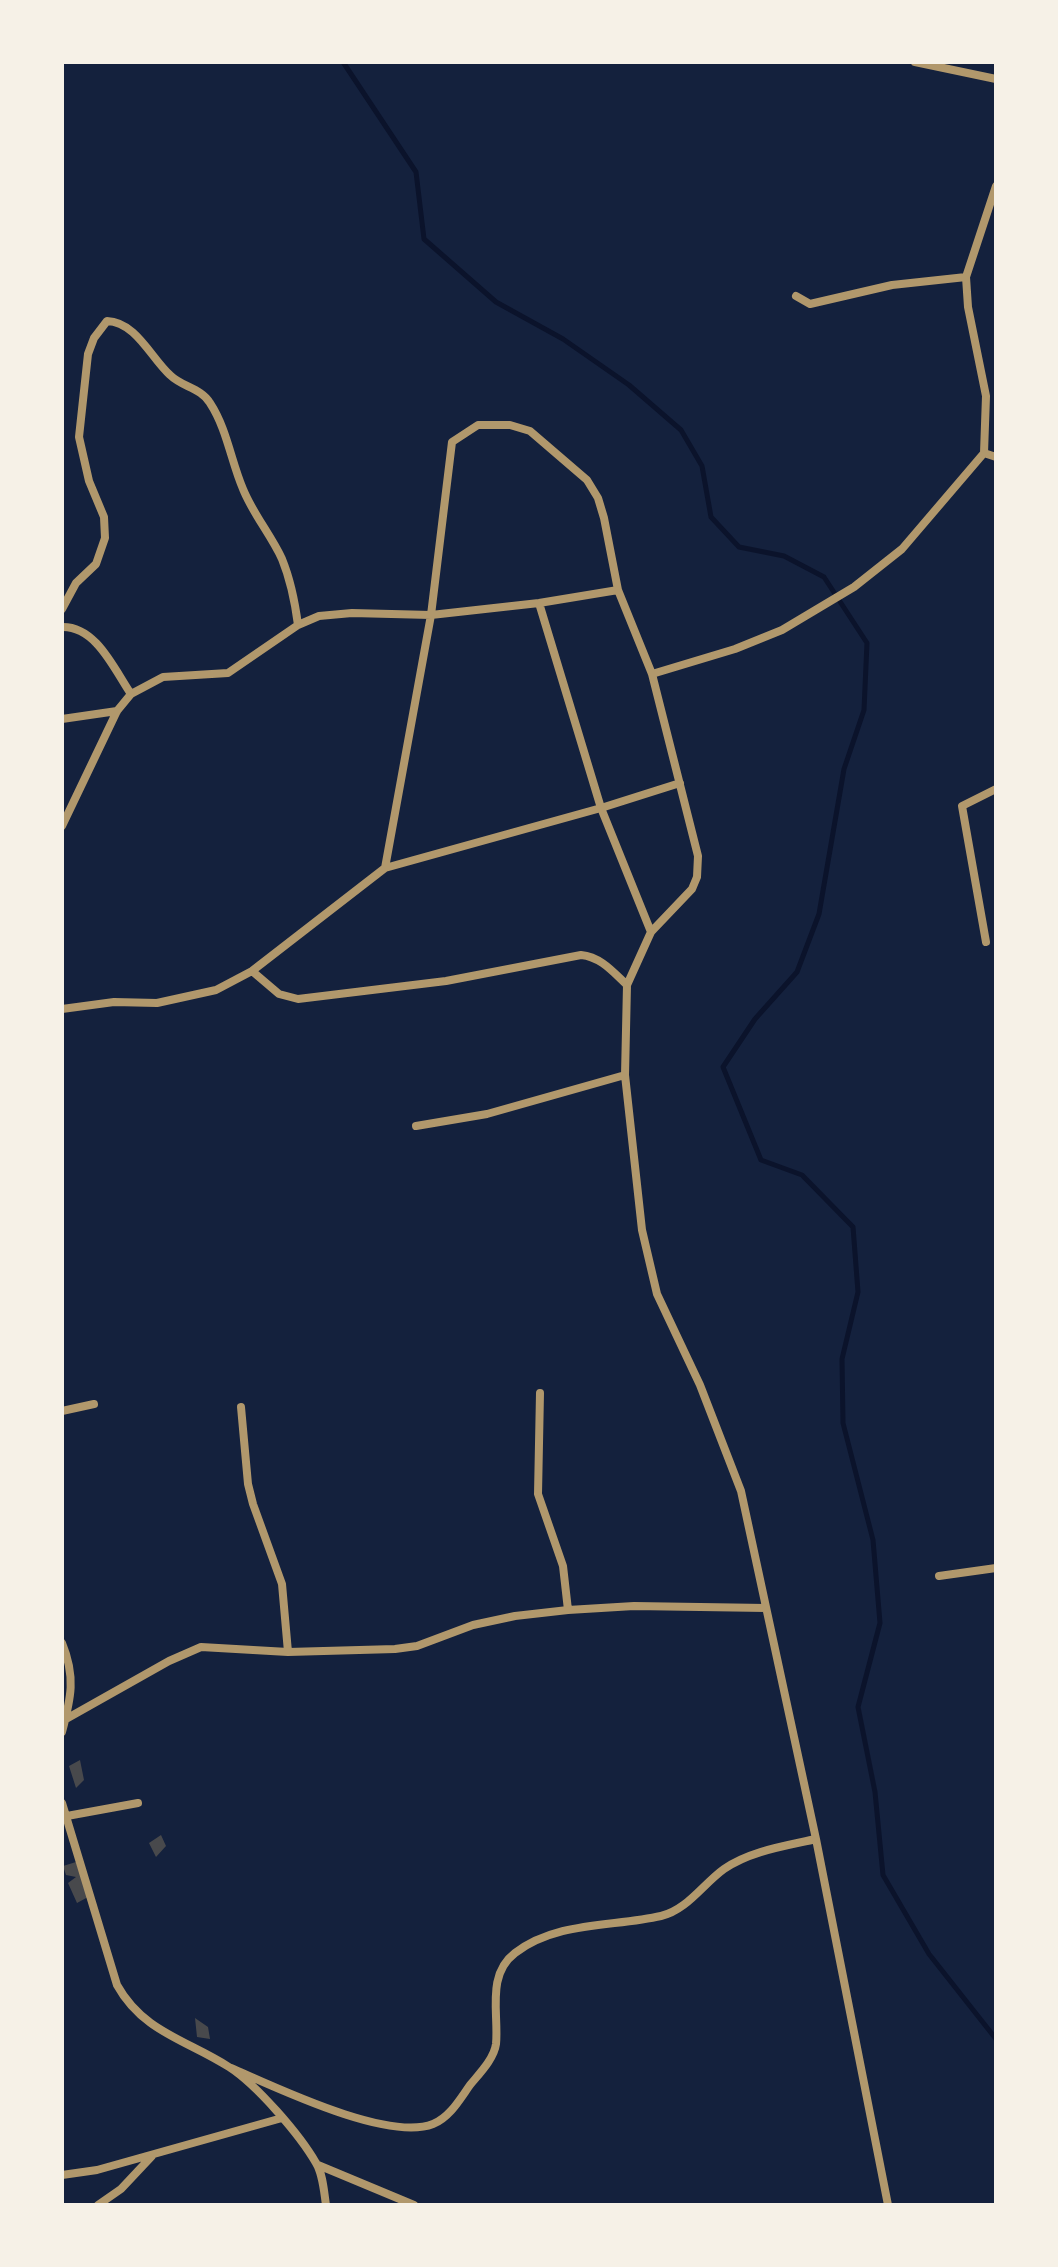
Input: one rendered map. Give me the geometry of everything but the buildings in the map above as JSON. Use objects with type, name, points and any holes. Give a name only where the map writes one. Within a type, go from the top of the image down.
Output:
[{"type":"street","points":[[915,62],[996,79]]},
{"type":"street","points":[[652,674],[735,649],[782,630],[854,587],[902,549],[984,453],[986,396],[968,307],[966,277],[996,186]]},
{"type":"street","points":[[796,296],[810,304],[892,285],[966,277]]},
{"type":"street","points":[[62,609],[76,583],[96,564],[105,538],[104,517],[89,481],[79,437],[88,354],[100,327],[107,321],[116,321],[134,333],[171,377],[200,392],[212,407],[241,487],[281,557],[293,592],[298,625]]},
{"type":"street","points":[[385,868],[431,615],[452,442],[478,425],[510,425],[530,431],[587,480],[598,498],[618,590],[652,674],[698,856],[697,877],[692,889],[651,932],[627,985],[625,1075],[642,1230],[654,1283],[700,1385],[741,1491],[816,1839],[888,2205]]},
{"type":"street","points":[[984,453],[996,457]]},
{"type":"street","points":[[62,826],[117,711],[131,694],[163,677],[228,673],[298,625],[319,616],[352,613],[431,615],[539,603],[618,590]]},
{"type":"street","points":[[539,603],[601,808],[651,932]]},
{"type":"street","points":[[62,627],[74,626],[94,640],[131,694]]},
{"type":"street","points":[[62,719],[117,711]]},
{"type":"street","points":[[62,1009],[114,1002],[157,1003],[216,990],[252,971],[385,868],[680,783]]},
{"type":"street","points":[[986,942],[962,806],[996,789]]},
{"type":"street","points":[[252,971],[279,994],[298,999],[446,981],[581,955],[601,961],[627,985]]},
{"type":"street","points":[[416,1126],[487,1114],[625,1075]]},
{"type":"street","points":[[540,1393],[538,1494],[563,1566],[568,1610]]},
{"type":"street","points":[[62,1411],[94,1404]]},
{"type":"street","points":[[241,1407],[248,1484],[282,1584],[288,1652]]},
{"type":"street","points":[[939,1576],[996,1568]]},
{"type":"street","points":[[66,1719],[194,1649],[226,1647],[288,1652],[395,1649],[417,1646],[473,1625],[568,1610],[634,1606],[766,1608]]},
{"type":"street","points":[[62,1643],[69,1660],[73,1686],[62,1732]]},
{"type":"street","points":[[62,1803],[117,1985],[128,2005],[150,2024],[231,2068],[370,2122],[412,2128],[432,2124],[447,2115],[493,2054],[496,2039],[495,1992],[499,1978],[514,1954],[539,1939],[563,1931],[672,1912],[724,1869],[741,1860],[816,1839]]},
{"type":"street","points":[[67,1816],[138,1803]]},
{"type":"street","points":[[231,2068],[282,2118],[318,2165],[326,2205]]},
{"type":"street","points":[[62,2175],[152,2156],[282,2118]]},
{"type":"street","points":[[98,2205],[121,2189],[152,2156]]},
{"type":"street","points":[[318,2165],[414,2205]]},
{"type":"waterway","points":[[343,62],[416,172],[424,239],[496,302],[563,339],[629,385],[681,430],[702,466],[711,517],[739,547],[784,556],[824,577],[867,643],[864,710],[844,769],[819,914],[797,972],[755,1019],[723,1067],[761,1160],[802,1175],[853,1227],[858,1292],[842,1359],[843,1423],[873,1540],[880,1623],[858,1707],[875,1792],[883,1875],[929,1954],[996,2039]]}]
